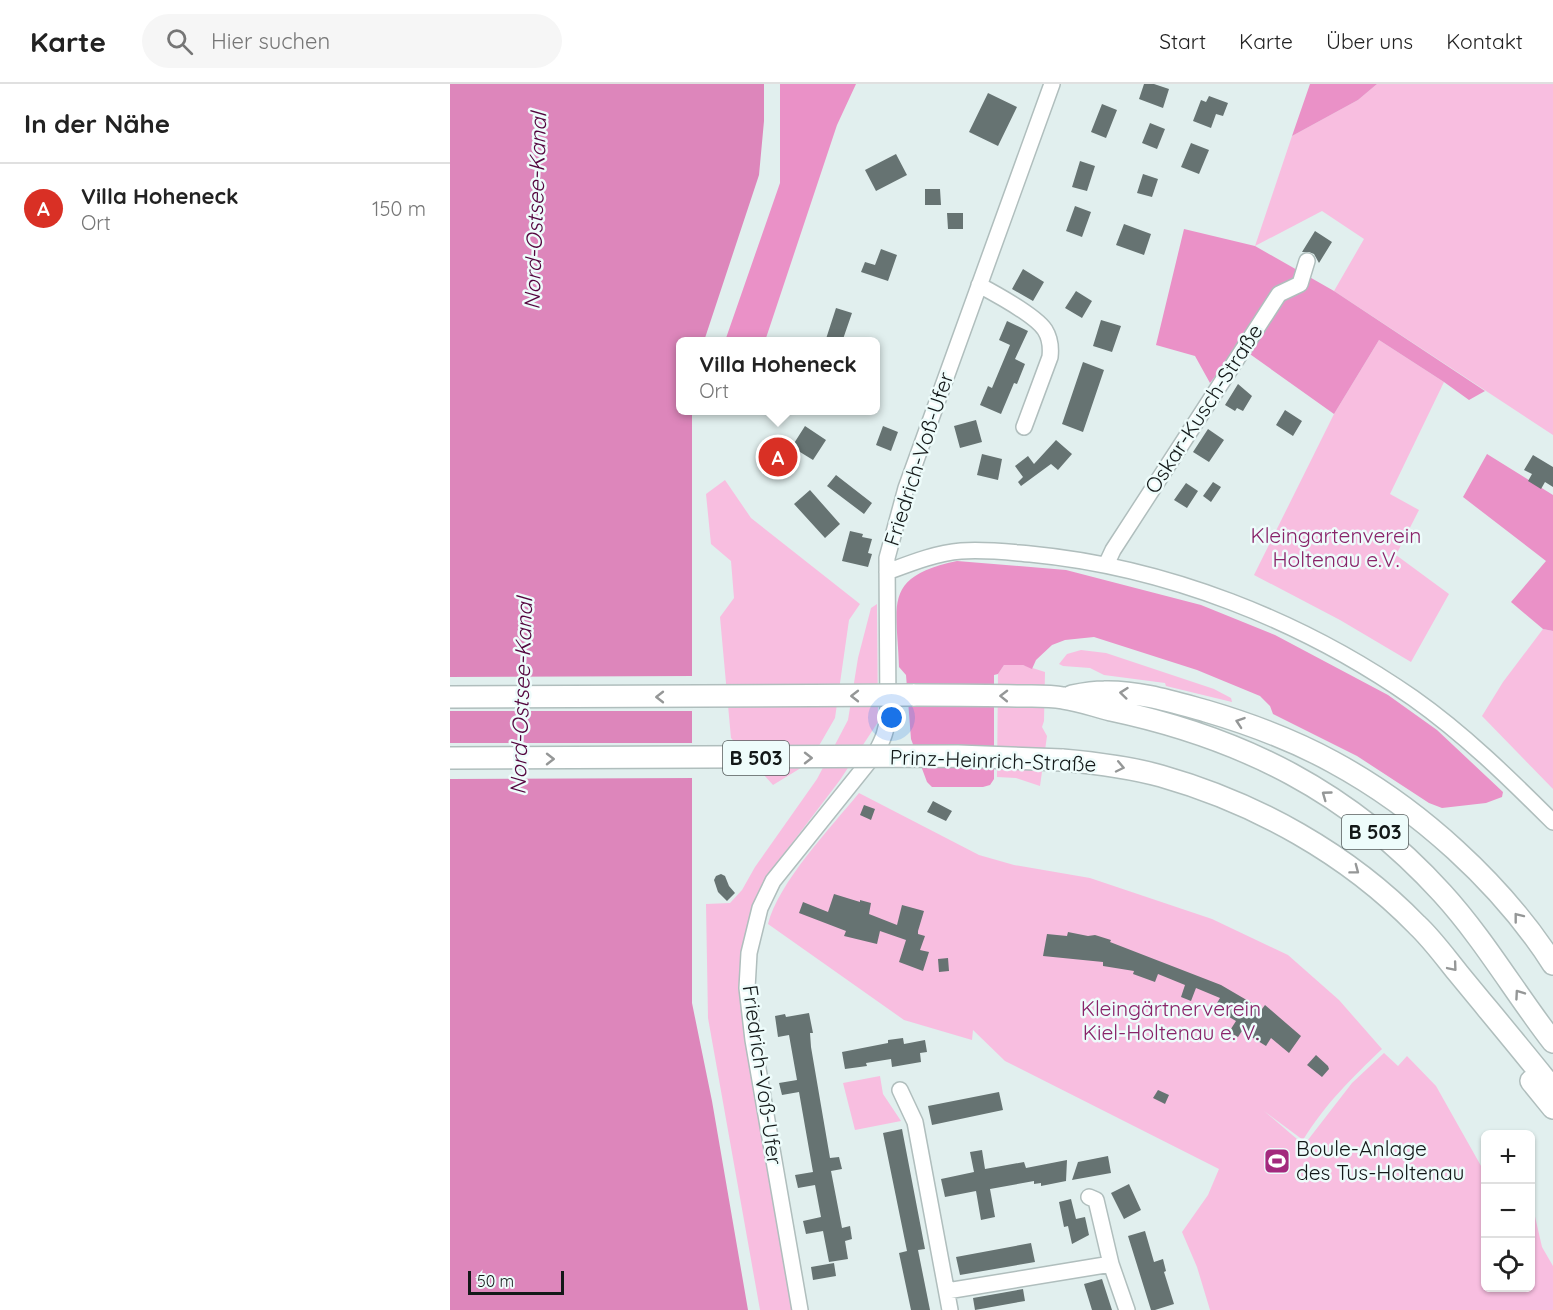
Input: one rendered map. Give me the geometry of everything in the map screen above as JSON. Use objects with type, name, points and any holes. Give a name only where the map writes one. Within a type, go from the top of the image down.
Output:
[{"type":"highway","name":"B 503","points":[[450,697],[985,695],[1062,698],[1102,692],[1125,693],[1181,704],[1268,732],[1350,771],[1437,834],[1486,880],[1507,903],[1553,964]]},
{"type":"highway","name":"B 503","points":[[1062,698],[1154,720],[1204,735],[1273,763],[1313,785],[1394,847],[1442,892],[1485,945],[1553,1042]]},
{"type":"highway","name":"Prinz-Heinrich-Straße","points":[[450,758],[958,756],[1105,764],[1160,776],[1210,792],[1286,827],[1350,867],[1418,925],[1488,1009]]},
{"type":"highway","name":"B 503","points":[[1488,1009],[1553,1089]]},
{"type":"highway","points":[[1488,1009],[1512,1056],[1553,1108]]},
{"type":"street","name":"Friedrich-Voß-Ufer","points":[[800,1310],[753,1040],[747,988],[749,953],[760,908],[773,881],[875,754],[884,739],[888,727],[887,575],[889,545],[905,490],[1052,84]]},
{"type":"street","name":"Oskar-Kusch-Straße","points":[[1106,566],[1118,541],[1278,294],[1300,284],[1307,261]]},
{"type":"street","points":[[979,285],[1036,321],[1045,329],[1049,338],[1050,357],[1024,427]]},
{"type":"street","points":[[887,575],[936,556],[961,550],[1051,556],[1178,583],[1251,610],[1311,637],[1374,672],[1415,699],[1509,778],[1553,822]]},
{"type":"street","points":[[900,1090],[915,1122],[950,1310]]},
{"type":"street","points":[[1089,1197],[1096,1200],[1111,1264],[1127,1310]]},
{"type":"street","points":[[947,1291],[1111,1264]]},
{"type":"green space","points":[[1377,84],[1553,84],[1553,435],[1334,291],[1364,239],[1322,211],[1255,246],[1292,136],[1358,100]]},
{"type":"green space","name":"Kleingartenverein Holtenau e.V.","points":[[1379,340],[1444,382],[1390,494],[1419,510],[1396,555],[1449,594],[1411,662],[1340,620],[1254,575],[1334,414]]},
{"type":"green space","points":[[725,480],[751,518],[860,604],[849,620],[835,718],[809,763],[773,785],[731,738],[720,617],[734,598],[731,561],[711,544],[706,494]]},
{"type":"green space","points":[[877,604],[878,722],[840,780],[767,876],[752,907],[743,950],[747,1041],[792,1310],[760,1310],[708,1018],[706,904],[730,903],[742,890],[755,867],[817,779],[848,720],[858,658],[871,608]]},
{"type":"green space","points":[[1543,629],[1553,631],[1553,789],[1482,716],[1503,682]]},
{"type":"green space","points":[[1081,650],[1106,653],[1214,689],[1231,698],[1232,702],[1166,686],[1165,683],[1104,675],[1090,668],[1059,664],[1067,654]]},
{"type":"green space","points":[[1004,665],[1023,665],[1045,672],[1042,727],[1047,736],[1040,786],[1016,778],[997,777],[998,674]]},
{"type":"green space","name":"Kleingärtnerverein Kiel-Holtenau e. V.","points":[[859,793],[979,855],[1014,865],[1090,878],[1212,919],[1288,955],[1339,1000],[1382,1049],[1349,1081],[1303,1140],[1264,1111],[1304,1145],[1352,1083],[1384,1053],[1398,1066],[1407,1056],[1436,1086],[1481,1166],[1481,1292],[1535,1292],[1535,1216],[1542,1247],[1553,1266],[1553,1310],[1210,1310],[1197,1267],[1182,1232],[1208,1195],[1219,1169],[1005,1061],[973,1030],[972,1040],[904,1020],[768,924],[774,908],[794,873]]},
{"type":"green space","points":[[880,1076],[883,1094],[901,1121],[855,1130],[843,1083]]},
{"type":"shaded area","points":[[780,84],[856,84],[837,125],[766,337],[726,337],[780,183]]},
{"type":"shaded area","points":[[1310,84],[1377,84],[1358,100],[1292,136]]},
{"type":"shaded area","points":[[1184,229],[1255,246],[1334,291],[1485,391],[1469,400],[1379,340],[1334,414],[1247,352],[1235,351],[1210,383],[1195,356],[1156,345]]},
{"type":"shaded area","points":[[1487,454],[1553,495],[1553,631],[1543,629],[1511,602],[1546,561],[1463,497]]},
{"type":"shaded area","points":[[957,561],[1066,570],[1201,605],[1275,635],[1388,695],[1437,730],[1503,792],[1502,797],[1486,803],[1442,808],[1429,803],[1357,756],[1273,714],[1270,706],[1260,696],[1197,670],[1094,637],[1065,640],[1052,645],[1036,660],[1032,669],[1023,665],[1004,665],[998,674],[994,675],[994,779],[990,785],[983,787],[932,787],[927,782],[911,739],[906,675],[899,667],[897,610],[899,596],[905,585],[916,575]]},
{"type":"water","name":"Nord-Ostsee-Kanal","points":[[450,84],[764,84],[764,121],[759,175],[705,337],[676,337],[676,415],[692,415],[692,1003],[712,1101],[748,1310],[450,1310]]},
{"type":"pier","points":[[695,676],[695,711],[450,711],[450,677]]},
{"type":"pier","points":[[450,743],[695,743],[695,778],[450,779]]},
{"type":"building","points":[[1144,84],[1154,84],[1169,89],[1163,108],[1139,99]]},
{"type":"building","points":[[988,93],[1017,107],[998,146],[969,132]]},
{"type":"building","points":[[1209,96],[1228,103],[1223,116],[1216,114],[1211,128],[1193,121],[1201,100],[1206,102]]},
{"type":"building","points":[[1102,104],[1117,110],[1106,138],[1091,132]]},
{"type":"building","points":[[1150,123],[1165,129],[1157,149],[1142,143]]},
{"type":"building","points":[[1191,143],[1209,150],[1199,174],[1181,167]]},
{"type":"building","points":[[896,154],[907,175],[876,191],[865,170]]},
{"type":"building","points":[[1080,161],[1095,166],[1087,191],[1072,187]]},
{"type":"building","points":[[1143,174],[1158,179],[1152,197],[1137,193]]},
{"type":"building","points":[[925,189],[940,189],[941,205],[925,205]]},
{"type":"building","points":[[1075,206],[1091,212],[1082,237],[1066,231]]},
{"type":"building","points":[[947,213],[963,213],[963,229],[948,229]]},
{"type":"building","points":[[1124,224],[1151,234],[1144,255],[1116,245]]},
{"type":"building","points":[[1315,231],[1332,242],[1319,263],[1314,254],[1302,252]]},
{"type":"building","points":[[881,249],[897,255],[888,281],[861,272],[865,262],[875,265]]},
{"type":"building","points":[[1023,269],[1044,282],[1033,301],[1012,289]]},
{"type":"building","points":[[1076,291],[1092,301],[1082,318],[1065,308]]},
{"type":"building","points":[[836,308],[852,313],[844,337],[827,337]]},
{"type":"building","points":[[1101,320],[1121,326],[1112,352],[1093,346]]},
{"type":"building","points":[[1007,321],[1028,331],[1015,359],[1025,364],[1001,414],[980,405],[988,386],[992,388],[1010,345],[999,340]]},
{"type":"building","points":[[1083,362],[1104,370],[1083,432],[1062,424]]},
{"type":"building","points":[[1238,384],[1252,396],[1243,411],[1237,408],[1235,411],[1225,405]]},
{"type":"building","points":[[1285,410],[1302,421],[1293,436],[1276,425]]},
{"type":"building","points":[[976,420],[982,442],[960,448],[954,426]]},
{"type":"building","points":[[805,426],[826,440],[813,460],[800,452],[780,474],[775,470],[773,472],[759,459],[781,439],[791,448]]},
{"type":"building","points":[[883,426],[898,432],[891,451],[876,445]]},
{"type":"building","points":[[1208,429],[1224,440],[1209,462],[1193,452]]},
{"type":"building","points":[[1056,440],[1072,454],[1058,470],[1051,464],[1021,486],[1018,482],[1023,477],[1015,466],[1028,456],[1034,464]]},
{"type":"building","points":[[982,454],[1002,459],[998,480],[977,475]]},
{"type":"building","points":[[1533,455],[1553,467],[1553,487],[1545,482],[1541,489],[1528,481],[1532,474],[1524,470]]},
{"type":"building","points":[[836,475],[872,503],[864,514],[827,486]]},
{"type":"building","points":[[1213,482],[1221,487],[1211,502],[1203,496]]},
{"type":"building","points":[[1186,483],[1198,491],[1187,508],[1174,500]]},
{"type":"building","points":[[810,490],[840,524],[825,538],[794,504]]},
{"type":"building","points":[[850,531],[872,539],[868,553],[872,554],[868,567],[842,561]]},
{"type":"building","points":[[933,801],[952,811],[946,821],[927,812]]},
{"type":"building","points":[[864,805],[875,809],[871,820],[860,815]]},
{"type":"building","points":[[721,874],[725,876],[735,893],[727,901],[718,892],[714,880]]},
{"type":"building","points":[[834,894],[871,903],[869,914],[897,925],[902,905],[924,911],[918,934],[925,936],[920,950],[929,952],[923,971],[899,962],[906,940],[880,931],[877,944],[844,936],[846,931],[799,913],[803,902],[828,912]]},
{"type":"building","points":[[1068,932],[1095,935],[1111,940],[1110,942],[1221,985],[1262,1009],[1265,1005],[1301,1036],[1289,1053],[1271,1038],[1266,1046],[1242,1031],[1238,1037],[1229,1032],[1236,1021],[1214,1008],[1220,998],[1196,988],[1191,1001],[1181,997],[1185,985],[1158,974],[1155,982],[1133,974],[1134,971],[1103,966],[1103,962],[1043,956],[1047,934],[1067,936]]},
{"type":"building","points":[[948,958],[949,971],[939,972],[938,959]]},
{"type":"building","points":[[809,1013],[813,1033],[810,1033],[811,1047],[830,1158],[839,1157],[842,1169],[831,1171],[842,1228],[850,1226],[852,1239],[845,1241],[848,1259],[829,1262],[823,1231],[806,1234],[803,1221],[821,1217],[815,1185],[798,1188],[795,1175],[813,1172],[799,1092],[782,1095],[779,1083],[797,1080],[789,1035],[778,1037],[775,1016],[785,1014],[786,1017]]},
{"type":"building","points":[[903,1038],[904,1044],[925,1040],[927,1052],[920,1053],[921,1062],[892,1067],[891,1059],[845,1069],[842,1052]]},
{"type":"building","points":[[1316,1055],[1329,1069],[1322,1077],[1307,1065]]},
{"type":"building","points":[[1158,1090],[1169,1095],[1165,1104],[1153,1098]]},
{"type":"building","points":[[999,1092],[1003,1110],[932,1125],[928,1106]]},
{"type":"building","points":[[902,1129],[925,1249],[918,1250],[930,1310],[911,1310],[899,1253],[907,1251],[883,1133]]},
{"type":"building","points":[[982,1150],[985,1169],[1024,1162],[1026,1168],[1067,1160],[1066,1181],[1041,1186],[1041,1183],[1034,1184],[1034,1181],[990,1189],[995,1217],[981,1220],[976,1191],[945,1197],[941,1179],[974,1172],[970,1152]]},
{"type":"building","points":[[1108,1156],[1111,1173],[1072,1180],[1078,1162]]},
{"type":"building","points":[[1129,1184],[1141,1210],[1124,1219],[1111,1193]]},
{"type":"building","points":[[1071,1199],[1076,1219],[1085,1217],[1089,1235],[1072,1244],[1068,1226],[1064,1227],[1059,1202]]},
{"type":"building","points":[[1145,1231],[1154,1262],[1163,1259],[1166,1271],[1164,1272],[1174,1304],[1155,1310],[1151,1310],[1128,1236]]},
{"type":"building","points":[[1031,1243],[1035,1262],[960,1275],[956,1257]]},
{"type":"building","points":[[834,1263],[836,1276],[813,1280],[811,1267]]},
{"type":"building","points":[[1102,1279],[1112,1310],[1092,1310],[1084,1284]]},
{"type":"building","points":[[1023,1289],[1025,1301],[975,1310],[973,1298]]},
{"type":"place","name":"Villa Hoheneck","points":[[778,457]]},
{"type":"place","name":"Boule-Anlage des Tus-Holtenau","points":[[1277,1161]]}]
